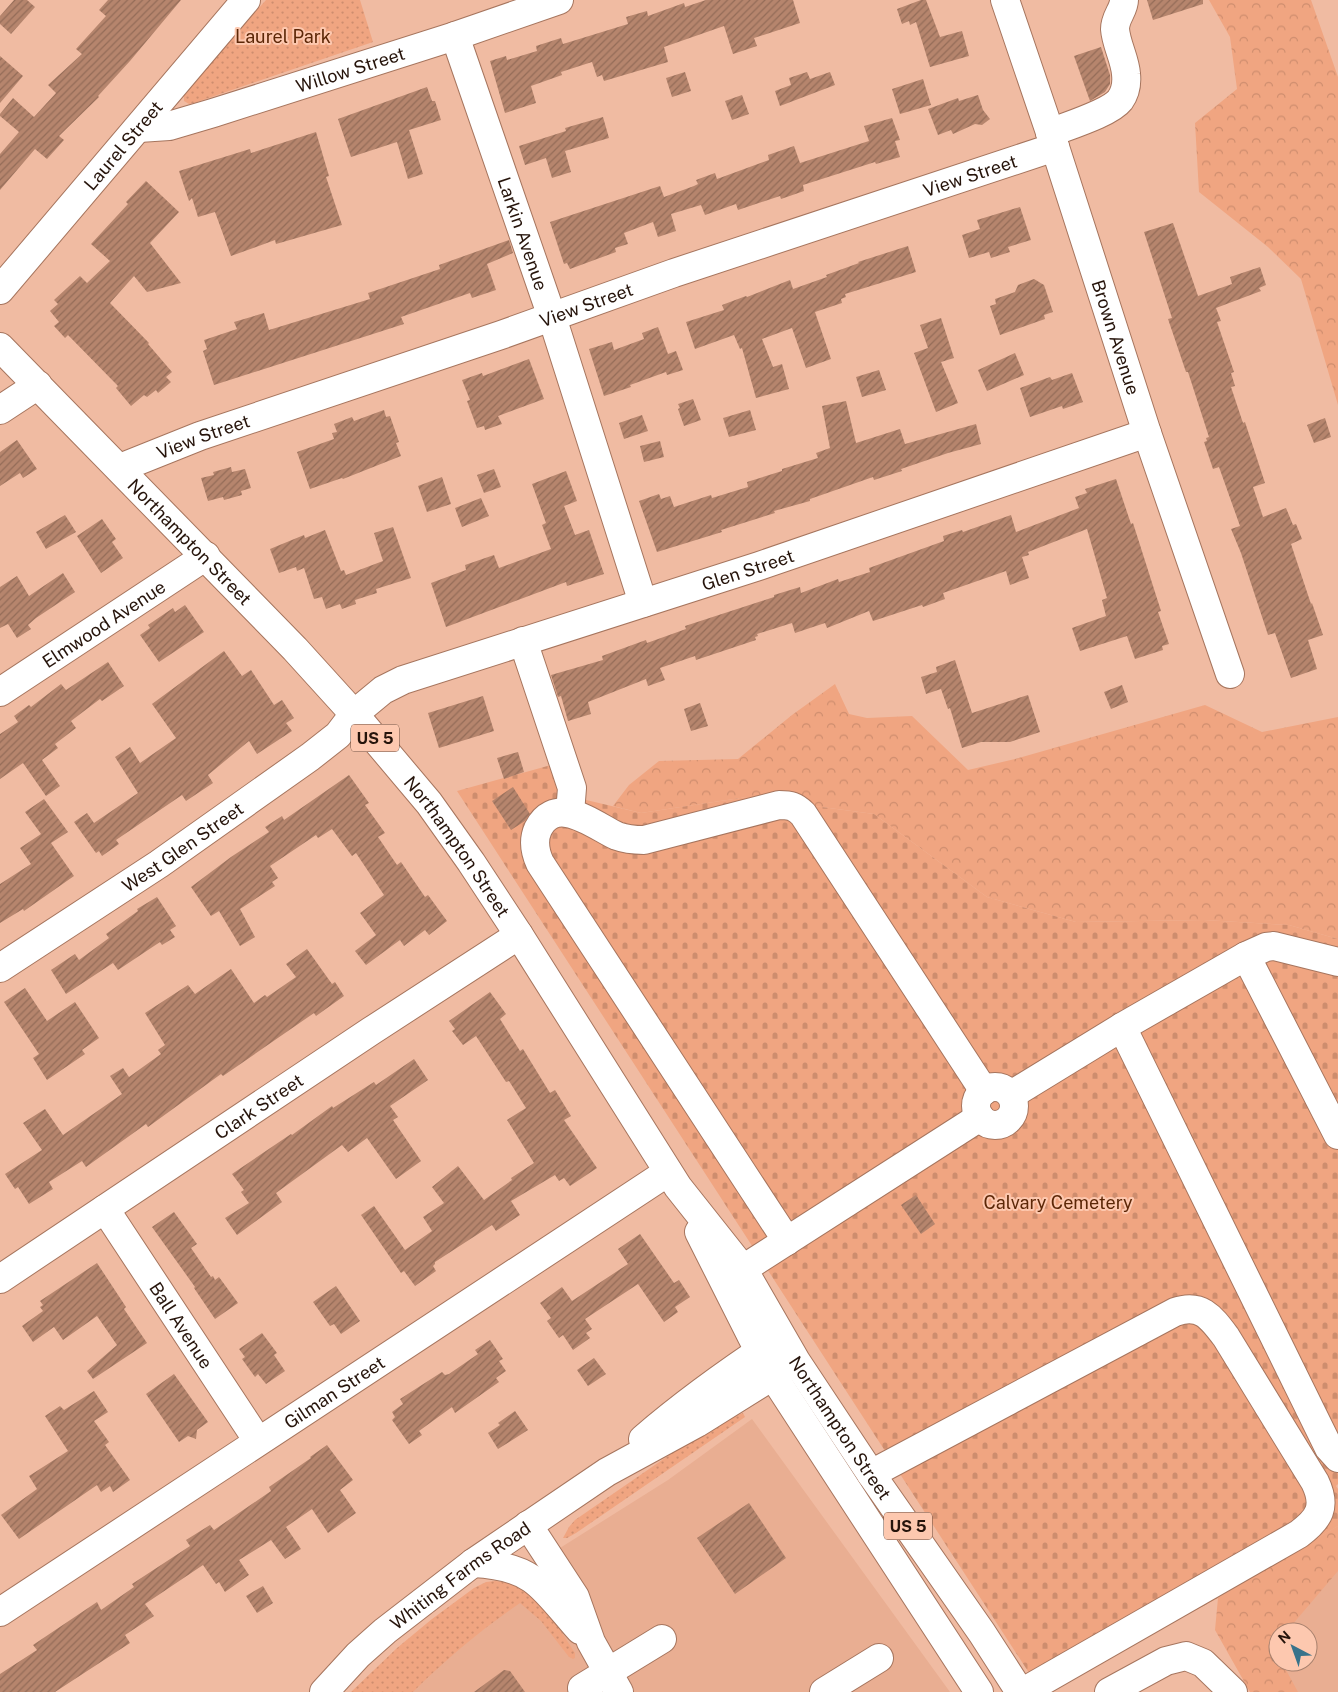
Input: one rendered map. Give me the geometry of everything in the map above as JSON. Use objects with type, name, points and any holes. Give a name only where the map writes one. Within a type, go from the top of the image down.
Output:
[{"type":"street","name":"Laurel Street","points":[[0,290],[246,0]]},
{"type":"street","name":"Willow Street","points":[[139,128],[169,126],[213,113],[455,36],[559,0]]},
{"type":"street","name":"View Street","points":[[120,468],[200,436],[552,317],[1052,140],[1119,101],[1125,91],[1126,74],[1115,30],[1116,18],[1124,4],[1124,0]]},
{"type":"street","name":"Brown Avenue","points":[[1014,2],[1052,140],[1147,433],[1230,674]]},
{"type":"street","name":"Larkin Avenue","points":[[455,36],[552,317],[643,603]]},
{"type":"street","name":"Northampton Street","points":[[0,347],[295,649],[354,714],[429,803],[519,935],[673,1180],[773,1376],[979,1692]]},
{"type":"street","points":[[0,410],[38,385]]},
{"type":"street","name":"Glen Street","points":[[354,714],[383,690],[402,680],[759,566],[1147,433]]},
{"type":"street","name":"Elmwood Avenue","points":[[0,692],[206,556]]},
{"type":"street","points":[[523,641],[572,788],[570,812]]},
{"type":"street","name":"West Glen Street","points":[[0,968],[159,864],[310,757],[338,735],[354,714]]},
{"type":"street","points":[[787,1241],[536,855],[535,841],[539,828],[556,814],[570,812],[618,837],[635,840],[652,839],[779,805],[790,805],[798,809],[982,1104],[990,1125],[1007,1121],[1014,1111],[1011,1095],[1122,1027],[1246,956],[1266,947],[1274,946],[1338,962]]},
{"type":"street","name":"Clark Street","points":[[0,1279],[354,1042],[519,935]]},
{"type":"street","points":[[1246,956],[1338,1135]]},
{"type":"street","points":[[1122,1027],[1329,1448],[1338,1458]]},
{"type":"street","points":[[743,1269],[787,1241],[982,1104]]},
{"type":"street","name":"Northampton Street","points":[[673,1180],[743,1269],[796,1361],[871,1474],[1022,1692]]},
{"type":"street","name":"Gilman Street","points":[[0,1612],[258,1441],[673,1180]]},
{"type":"street","name":"Ball Avenue","points":[[105,1209],[258,1441]]},
{"type":"street","points":[[871,1474],[1175,1312],[1193,1308],[1201,1311],[1226,1337],[1316,1482],[1321,1494],[1322,1505],[1317,1516],[1311,1525],[1299,1534],[1022,1692]]},
{"type":"street","name":"Whiting Farms Road","points":[[607,1472],[680,1407],[727,1372],[782,1336]]},
{"type":"street","name":"Whiting Farms Road","points":[[324,1692],[358,1655],[385,1631],[473,1563],[607,1472],[697,1423],[796,1361]]},
{"type":"street","points":[[528,1526],[574,1597],[591,1642],[614,1682]]},
{"type":"street","points":[[473,1563],[493,1564],[513,1570],[532,1579],[591,1642]]},
{"type":"street","points":[[908,1582],[961,1640],[994,1692]]},
{"type":"street","points":[[582,1688],[614,1682],[662,1639]]},
{"type":"street","points":[[1109,1692],[1166,1662],[1186,1656],[1203,1662],[1233,1692]]},
{"type":"street","points":[[824,1692],[879,1658]]},
{"type":"shaded area","points":[[752,1419],[950,1692],[370,1692],[490,1592],[668,1480]]},
{"type":"shaded area","points":[[1338,1526],[1338,1692],[1274,1692],[1218,1598]]},
{"type":"green space","name":"Laurel Park","points":[[266,0],[360,0],[373,42],[194,103],[189,104],[184,101],[184,95],[189,87]]},
{"type":"green space","points":[[1209,0],[1311,0],[1338,77],[1338,405],[1301,279],[1268,247],[1199,192],[1195,123],[1237,89],[1230,37]]},
{"type":"green space","points":[[835,684],[849,714],[867,718],[912,716],[968,770],[1015,759],[1205,705],[1262,732],[1338,717],[1338,939],[1289,925],[1204,920],[1076,922],[987,897],[874,814],[747,797],[641,813],[613,806],[629,785],[659,761],[738,759],[792,715]]},
{"type":"green space","name":"Calvary Cemetery","points":[[569,760],[582,799],[641,813],[747,797],[874,814],[987,897],[1076,922],[1204,920],[1289,925],[1338,939],[1338,1484],[1336,1486],[1338,1489],[1338,1526],[1218,1598],[1046,1692],[1031,1676],[457,791]]},
{"type":"green space","points":[[743,1413],[745,1417],[576,1533],[563,1538],[575,1520],[694,1438],[727,1419]]},
{"type":"green space","points":[[1338,1526],[1338,1571],[1295,1622],[1268,1622],[1268,1672],[1287,1672],[1298,1692],[1250,1692],[1215,1630],[1218,1598]]},
{"type":"green space","points":[[495,1581],[521,1587],[532,1594],[552,1618],[575,1653],[575,1658],[569,1657],[541,1621],[520,1603],[464,1645],[413,1692],[351,1692],[397,1648],[432,1619],[474,1588],[486,1582]]},
{"type":"building","points":[[14,0],[27,0],[35,7],[11,34],[0,24],[0,16]]},
{"type":"building","points":[[108,0],[181,0],[99,97],[59,136],[64,140],[47,159],[35,149],[0,190],[0,154],[19,132],[0,114],[13,98],[34,117],[56,93],[48,85],[82,54],[76,49],[106,16],[99,10]]},
{"type":"building","points":[[706,0],[793,0],[800,23],[754,38],[757,46],[733,54],[724,26],[664,47],[668,62],[604,81],[602,75],[597,77],[592,62],[561,72],[562,75],[531,86],[536,103],[505,113],[490,61],[506,56],[507,60],[537,51],[536,46],[561,38],[563,44],[628,24],[626,17],[647,11],[648,16],[684,3],[685,7]]},
{"type":"building","points":[[926,0],[940,37],[962,31],[969,56],[930,67],[916,22],[910,25],[909,21],[902,24],[897,9]]},
{"type":"building","points":[[1147,0],[1203,0],[1203,4],[1153,20]]},
{"type":"building","points":[[1101,47],[1110,75],[1110,84],[1105,92],[1090,101],[1074,56]]},
{"type":"building","points":[[0,56],[23,76],[0,103]]},
{"type":"building","points":[[685,72],[691,91],[672,97],[666,78]]},
{"type":"building","points":[[807,72],[810,79],[830,72],[835,85],[780,106],[775,91],[791,85],[789,78]]},
{"type":"building","points":[[923,79],[931,105],[900,114],[892,89]]},
{"type":"building","points":[[427,87],[432,101],[435,101],[441,120],[409,130],[423,174],[408,179],[397,142],[351,157],[338,119]]},
{"type":"building","points":[[742,95],[749,114],[732,120],[725,101]]},
{"type":"building","points":[[978,95],[983,110],[990,119],[982,125],[975,124],[953,134],[951,130],[938,135],[928,109],[958,98],[959,101]]},
{"type":"building","points":[[603,117],[609,138],[565,151],[571,172],[552,178],[546,158],[525,165],[519,146],[566,131],[565,128]]},
{"type":"building","points":[[892,118],[900,140],[895,141],[900,157],[876,164],[875,162],[803,185],[804,191],[781,199],[780,196],[738,210],[736,204],[705,215],[701,205],[671,214],[676,231],[658,237],[653,222],[624,233],[628,244],[615,248],[616,252],[570,269],[567,263],[564,264],[550,222],[660,186],[664,197],[698,184],[696,180],[715,173],[717,179],[769,160],[768,155],[794,146],[800,163],[869,141],[864,126]]},
{"type":"building","points":[[316,132],[329,176],[326,177],[342,225],[276,244],[275,240],[231,256],[215,212],[198,217],[192,198],[189,201],[179,171],[250,149],[251,153]]},
{"type":"building","points":[[146,181],[179,212],[150,243],[181,283],[147,292],[134,276],[110,303],[149,343],[172,372],[166,377],[171,382],[158,393],[156,390],[147,397],[144,395],[131,406],[116,388],[118,386],[68,335],[65,338],[54,326],[59,322],[50,311],[58,304],[54,300],[80,276],[87,283],[110,261],[91,244],[128,204],[126,202]]},
{"type":"building","points":[[1020,207],[1031,240],[1008,247],[1010,252],[991,258],[989,252],[969,258],[962,235],[980,229],[977,220]]},
{"type":"building","points":[[1173,223],[1198,296],[1232,284],[1230,277],[1260,267],[1266,285],[1259,288],[1261,291],[1216,308],[1221,321],[1217,322],[1234,372],[1231,373],[1235,386],[1231,387],[1243,423],[1245,422],[1265,483],[1253,487],[1263,517],[1286,508],[1293,525],[1296,524],[1302,539],[1291,544],[1323,635],[1308,640],[1317,669],[1291,678],[1275,633],[1268,635],[1241,553],[1231,529],[1240,526],[1219,467],[1213,469],[1204,442],[1209,437],[1168,319],[1172,318],[1144,232]]},
{"type":"building","points":[[509,240],[513,253],[487,264],[496,290],[472,298],[470,293],[401,317],[404,324],[214,385],[203,351],[207,349],[204,340],[237,329],[234,322],[264,313],[269,330],[370,299],[368,293],[440,269],[439,265]]},
{"type":"building","points":[[908,246],[916,272],[845,294],[846,297],[841,299],[842,303],[815,312],[831,359],[806,368],[792,328],[762,339],[773,367],[782,364],[789,389],[756,398],[742,348],[740,349],[734,335],[695,349],[686,322],[724,310],[722,305],[790,280],[793,289],[827,277],[826,275],[858,262]]},
{"type":"building","points":[[1034,279],[1044,285],[1053,312],[1044,315],[1045,319],[1000,335],[990,306],[996,304],[995,299],[1015,292],[1018,285]]},
{"type":"building","points":[[941,318],[954,358],[941,362],[958,403],[936,412],[914,353],[928,348],[920,325]]},
{"type":"building","points":[[658,327],[668,354],[676,351],[683,370],[667,375],[666,372],[604,396],[589,349],[612,342],[614,350],[644,339],[642,333]]},
{"type":"building","points":[[1015,353],[1024,375],[987,391],[978,370]]},
{"type":"building","points":[[529,359],[544,399],[498,416],[502,424],[485,430],[484,426],[477,428],[467,401],[470,400],[462,380],[482,373],[483,376]]},
{"type":"building","points":[[879,370],[886,390],[862,397],[856,377]]},
{"type":"building","points":[[1072,373],[1083,402],[1063,409],[1062,406],[1030,417],[1020,388],[1050,377],[1052,380]]},
{"type":"building","points":[[693,399],[701,420],[684,426],[678,404]]},
{"type":"building","points":[[846,401],[856,443],[900,429],[905,444],[976,424],[981,444],[948,453],[874,480],[873,477],[810,499],[810,501],[774,511],[775,513],[721,530],[722,532],[657,552],[639,501],[659,494],[661,499],[670,496],[674,507],[711,495],[712,498],[748,487],[747,482],[818,458],[816,453],[830,448],[822,406]]},
{"type":"building","points":[[384,410],[386,417],[390,416],[399,442],[396,443],[401,456],[343,479],[310,489],[297,452],[334,439],[332,433],[337,432],[334,424],[352,417],[354,421]]},
{"type":"building","points":[[750,410],[756,430],[729,437],[723,418]]},
{"type":"building","points":[[642,415],[648,431],[624,439],[619,423]]},
{"type":"building","points":[[1325,418],[1331,437],[1314,443],[1307,425]]},
{"type":"building","points":[[17,440],[37,469],[23,478],[20,473],[0,486],[0,452]]},
{"type":"building","points":[[660,441],[664,457],[644,462],[640,446]]},
{"type":"building","points":[[231,467],[232,472],[245,469],[251,488],[241,491],[242,495],[224,500],[223,497],[208,501],[201,478],[214,475],[213,472]]},
{"type":"building","points":[[494,469],[501,487],[484,493],[477,475]]},
{"type":"building","points":[[566,471],[577,501],[564,506],[575,535],[589,530],[604,574],[567,586],[566,582],[446,627],[431,583],[466,570],[465,565],[494,555],[499,568],[551,549],[542,525],[546,523],[532,484]]},
{"type":"building","points":[[442,477],[451,504],[427,512],[418,486]]},
{"type":"building","points":[[1116,479],[1131,524],[1133,523],[1161,611],[1158,612],[1169,644],[1162,646],[1163,650],[1135,659],[1127,636],[1080,651],[1072,628],[1106,616],[1102,600],[1107,598],[1087,529],[1028,552],[1029,555],[1022,557],[1029,578],[1010,585],[1006,571],[943,593],[945,599],[873,621],[869,611],[827,628],[825,623],[795,633],[792,623],[757,634],[756,640],[696,660],[695,656],[660,668],[665,680],[648,686],[646,679],[588,702],[591,714],[568,721],[561,696],[558,697],[551,675],[603,660],[602,656],[646,640],[647,643],[686,629],[685,626],[774,597],[774,595],[800,587],[801,593],[838,579],[839,582],[870,572],[869,568],[944,541],[943,536],[962,530],[963,532],[1011,515],[1016,532],[1079,508],[1075,497],[1087,493],[1085,489]]},
{"type":"building","points":[[481,498],[489,516],[462,527],[455,508]]},
{"type":"building","points":[[65,515],[76,532],[46,549],[36,532]]},
{"type":"building","points":[[102,519],[116,539],[112,542],[123,558],[101,573],[77,536]]},
{"type":"building","points":[[393,527],[411,578],[376,589],[377,593],[355,600],[356,604],[342,609],[340,604],[326,609],[322,597],[314,599],[304,568],[297,571],[296,567],[279,573],[270,549],[304,535],[305,538],[325,530],[341,571],[344,570],[346,575],[383,561],[374,533]]},
{"type":"building","points":[[63,573],[75,592],[36,618],[28,625],[31,629],[17,638],[8,624],[0,628],[0,587],[17,576],[29,596]]},
{"type":"building","points":[[185,605],[204,632],[159,662],[140,635],[150,628],[148,625],[173,608],[175,612]]},
{"type":"building","points":[[224,651],[242,676],[251,670],[274,705],[282,700],[294,718],[286,723],[292,731],[257,754],[249,741],[208,775],[213,783],[186,801],[182,795],[116,840],[119,844],[102,856],[99,851],[96,853],[74,822],[87,813],[94,823],[138,793],[115,757],[130,747],[140,763],[176,738],[152,704]]},
{"type":"building","points":[[955,660],[972,713],[1028,695],[1040,732],[1010,742],[981,742],[962,748],[950,708],[948,709],[941,689],[926,694],[921,677],[937,672],[936,667]]},
{"type":"building","points":[[108,662],[124,686],[102,701],[100,699],[71,721],[76,728],[55,744],[58,748],[42,760],[60,786],[46,796],[23,763],[0,779],[0,734],[18,722],[14,716],[29,705],[31,707],[61,684],[66,690]]},
{"type":"building","points":[[1122,685],[1128,702],[1111,709],[1104,692]]},
{"type":"building","points":[[483,696],[494,731],[439,748],[428,713]]},
{"type":"building","points":[[700,703],[708,726],[691,731],[684,709]]},
{"type":"building","points":[[518,752],[524,772],[504,779],[497,758]]},
{"type":"building","points":[[349,775],[369,803],[365,805],[385,833],[378,837],[397,865],[401,862],[425,897],[428,895],[447,921],[429,935],[425,930],[404,946],[400,940],[366,965],[355,951],[376,935],[360,913],[384,895],[356,853],[352,856],[332,829],[318,838],[316,835],[270,866],[278,878],[272,882],[275,886],[240,909],[255,937],[240,946],[219,911],[211,916],[191,887],[269,832],[265,827],[282,816],[284,820]]},
{"type":"building","points":[[513,787],[530,814],[525,821],[511,830],[492,801]]},
{"type":"building","points":[[44,799],[68,832],[51,843],[74,876],[24,911],[23,909],[0,923],[0,884],[31,864],[20,848],[41,834],[25,812]]},
{"type":"building","points":[[157,897],[176,926],[170,930],[175,937],[162,945],[160,942],[118,970],[113,963],[66,994],[51,970],[75,954],[79,960],[109,938],[106,934],[138,911],[137,909]]},
{"type":"building","points":[[307,949],[332,984],[335,982],[344,996],[316,1016],[314,1013],[223,1076],[221,1074],[148,1127],[146,1124],[86,1167],[82,1161],[49,1182],[53,1189],[29,1204],[18,1187],[15,1189],[5,1174],[42,1150],[23,1123],[45,1109],[63,1135],[122,1094],[110,1076],[123,1068],[129,1077],[161,1054],[158,1050],[165,1045],[145,1013],[188,985],[195,994],[231,969],[254,1003],[265,995],[267,997],[296,977],[286,964]]},
{"type":"building","points":[[25,988],[47,1021],[75,1002],[99,1038],[82,1050],[85,1054],[47,1080],[33,1058],[39,1054],[4,1002]]},
{"type":"building","points":[[490,992],[506,1014],[500,1019],[520,1051],[523,1049],[550,1093],[555,1090],[571,1116],[564,1120],[597,1168],[570,1186],[564,1178],[559,1181],[555,1175],[511,1201],[520,1215],[496,1231],[492,1225],[435,1262],[433,1266],[436,1271],[415,1286],[404,1271],[401,1273],[361,1215],[374,1206],[405,1250],[432,1231],[423,1217],[444,1203],[432,1187],[458,1166],[484,1200],[512,1180],[511,1178],[534,1163],[507,1120],[526,1108],[509,1081],[506,1082],[476,1036],[463,1045],[452,1031],[455,1029],[449,1021]]},
{"type":"building","points":[[414,1059],[428,1080],[390,1106],[398,1117],[393,1120],[421,1161],[396,1179],[367,1138],[348,1152],[342,1145],[276,1193],[282,1202],[237,1235],[225,1218],[249,1203],[241,1192],[244,1190],[232,1174],[332,1106],[333,1108],[374,1082],[376,1085]]},
{"type":"building","points":[[916,1195],[935,1224],[921,1234],[901,1205]]},
{"type":"building","points":[[174,1212],[197,1244],[191,1248],[211,1277],[213,1276],[215,1280],[219,1277],[238,1303],[215,1319],[195,1287],[152,1227]]},
{"type":"building","points":[[640,1234],[674,1283],[679,1280],[690,1297],[675,1307],[678,1312],[664,1322],[638,1284],[585,1319],[592,1329],[586,1333],[590,1338],[573,1350],[563,1335],[559,1338],[547,1321],[551,1318],[540,1303],[562,1287],[572,1301],[628,1264],[618,1249]]},
{"type":"building","points":[[97,1263],[147,1343],[93,1379],[87,1371],[117,1345],[97,1316],[63,1340],[54,1327],[33,1342],[22,1326],[43,1311],[40,1307],[43,1305],[40,1301]]},
{"type":"building","points":[[336,1286],[360,1321],[341,1334],[334,1324],[330,1326],[313,1302]]},
{"type":"building","points":[[262,1333],[277,1353],[274,1355],[285,1371],[266,1384],[258,1374],[255,1377],[242,1359],[245,1357],[239,1349]]},
{"type":"building","points":[[490,1340],[503,1359],[499,1361],[506,1371],[496,1378],[499,1382],[455,1413],[452,1407],[419,1431],[422,1435],[409,1444],[392,1420],[395,1417],[392,1412],[403,1404],[400,1399],[442,1372],[445,1375],[449,1374],[478,1354],[475,1350]]},
{"type":"building","points":[[594,1358],[606,1374],[588,1386],[577,1370]]},
{"type":"building","points":[[174,1374],[208,1422],[197,1430],[196,1439],[188,1436],[179,1442],[146,1394]]},
{"type":"building","points":[[94,1391],[108,1412],[94,1421],[109,1442],[105,1445],[130,1480],[113,1492],[110,1486],[101,1492],[97,1485],[19,1539],[1,1515],[37,1489],[29,1476],[68,1451],[45,1416],[60,1406],[64,1410]]},
{"type":"building","points":[[515,1411],[528,1430],[498,1449],[488,1433]]},
{"type":"building","points":[[327,1445],[353,1480],[340,1490],[356,1513],[328,1533],[312,1509],[286,1527],[301,1549],[285,1559],[271,1540],[239,1560],[249,1575],[225,1592],[219,1582],[216,1584],[203,1565],[145,1604],[154,1616],[125,1635],[130,1643],[55,1692],[0,1692],[0,1674],[37,1650],[33,1645],[97,1602],[101,1610],[134,1587],[132,1584],[190,1546],[186,1540],[210,1525],[214,1530],[271,1491],[269,1487]]},
{"type":"building","points":[[749,1503],[786,1558],[735,1594],[697,1538]]},
{"type":"building","points":[[263,1586],[273,1603],[257,1613],[246,1596]]},
{"type":"building","points":[[504,1670],[510,1671],[525,1692],[474,1692]]}]
